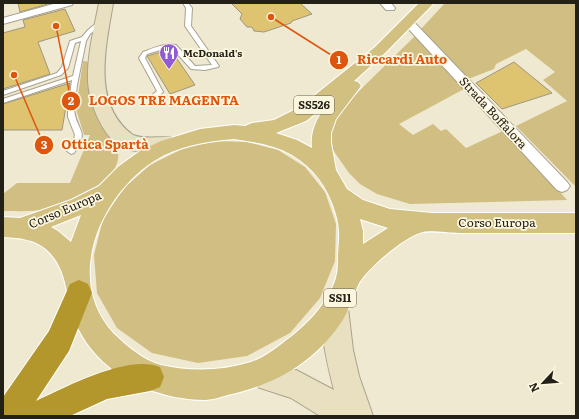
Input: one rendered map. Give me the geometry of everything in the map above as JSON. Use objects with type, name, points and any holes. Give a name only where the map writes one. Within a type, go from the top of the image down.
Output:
[{"type":"highway","points":[[8,416],[59,341],[78,286]]},
{"type":"highway","points":[[36,416],[105,385],[150,377]]},
{"type":"main road","name":"SS526","points":[[234,132],[275,128],[293,121],[380,50],[427,3]]},
{"type":"main road","name":"SS526","points":[[326,172],[321,151],[320,134],[323,122],[380,50]]},
{"type":"main road","name":"Corso Europa","points":[[78,286],[80,247],[90,218],[106,193],[123,175],[146,157],[172,144],[203,134],[234,132],[268,137],[293,147],[299,150],[326,172],[342,196],[352,234],[348,278]]},
{"type":"main road","name":"Corso Europa","points":[[13,227],[78,207],[106,193]]},
{"type":"main road","name":"Corso Europa","points":[[342,196],[362,209],[372,213],[394,220],[419,223],[576,223]]},
{"type":"main road","name":"Corso Europa","points":[[13,227],[52,238],[61,246],[71,261],[91,327],[115,356],[150,377],[203,385],[258,374],[303,346],[335,308],[348,278],[358,264],[370,252],[398,233],[419,223]]},
{"type":"street","points":[[3,20],[68,3]]},
{"type":"street","points":[[106,3],[98,52],[97,90],[102,107],[113,126],[126,140],[128,154],[123,175]]},
{"type":"street","name":"Strada Boffalora","points":[[408,22],[562,186]]},
{"type":"street","points":[[126,140],[154,145],[172,144]]},
{"type":"street","points":[[335,308],[342,369],[349,396],[358,416]]},
{"type":"street","points":[[258,374],[296,385],[316,395],[345,416]]},
{"type":"lane","points":[[153,98],[160,92],[142,58],[145,53],[166,46],[174,46],[193,68],[216,66],[188,26],[189,8],[185,3]]},
{"type":"lane","points":[[3,93],[59,74],[65,68],[72,42],[84,38],[103,20]]},
{"type":"lane","points":[[71,151],[80,141],[80,135],[74,126],[70,109],[84,38]]},
{"type":"lane","points":[[3,101],[76,77]]},
{"type":"shaded area","points":[[445,3],[576,3],[576,187],[516,126],[567,101],[543,80],[555,72],[526,49],[496,64],[494,69],[468,79],[421,29]]},
{"type":"shaded area","points":[[416,35],[464,89],[399,124],[413,135],[433,124],[441,131],[446,129],[466,148],[505,130],[567,200],[410,204],[377,194],[360,184],[349,173],[333,150],[330,132],[336,117],[352,98]]},
{"type":"shaded area","points":[[83,61],[90,64],[89,85],[93,108],[118,151],[117,162],[112,172],[104,182],[93,190],[69,202],[36,211],[3,211],[3,194],[17,183],[70,183],[90,135],[84,135],[76,109]]},
{"type":"shaded area","points":[[214,141],[247,142],[278,150],[305,167],[325,192],[336,224],[335,261],[320,298],[290,333],[247,356],[198,363],[152,353],[117,328],[97,293],[94,255],[103,219],[124,188],[150,165],[182,149]]},
{"type":"building","points":[[18,3],[51,3],[20,12]]},
{"type":"building","points":[[231,3],[300,3],[312,14],[264,32],[254,31],[252,27],[247,27],[240,19],[242,14]]},
{"type":"building","points":[[65,9],[75,31],[38,42],[50,74],[3,89],[3,33],[25,27],[23,20]]},
{"type":"building","points":[[171,50],[195,85],[170,94],[147,56]]},
{"type":"building","points":[[514,62],[552,93],[502,109],[476,83]]},
{"type":"building","points":[[70,83],[62,130],[3,130],[3,104]]},
{"type":"place","name":"Riccardi Auto","points":[[271,17]]},
{"type":"place","name":"LOGOS TRE MAGENTA","points":[[56,26]]},
{"type":"place","name":"McDonald's","points":[[169,70]]},
{"type":"place","name":"Ottica Spartà","points":[[14,75]]}]
